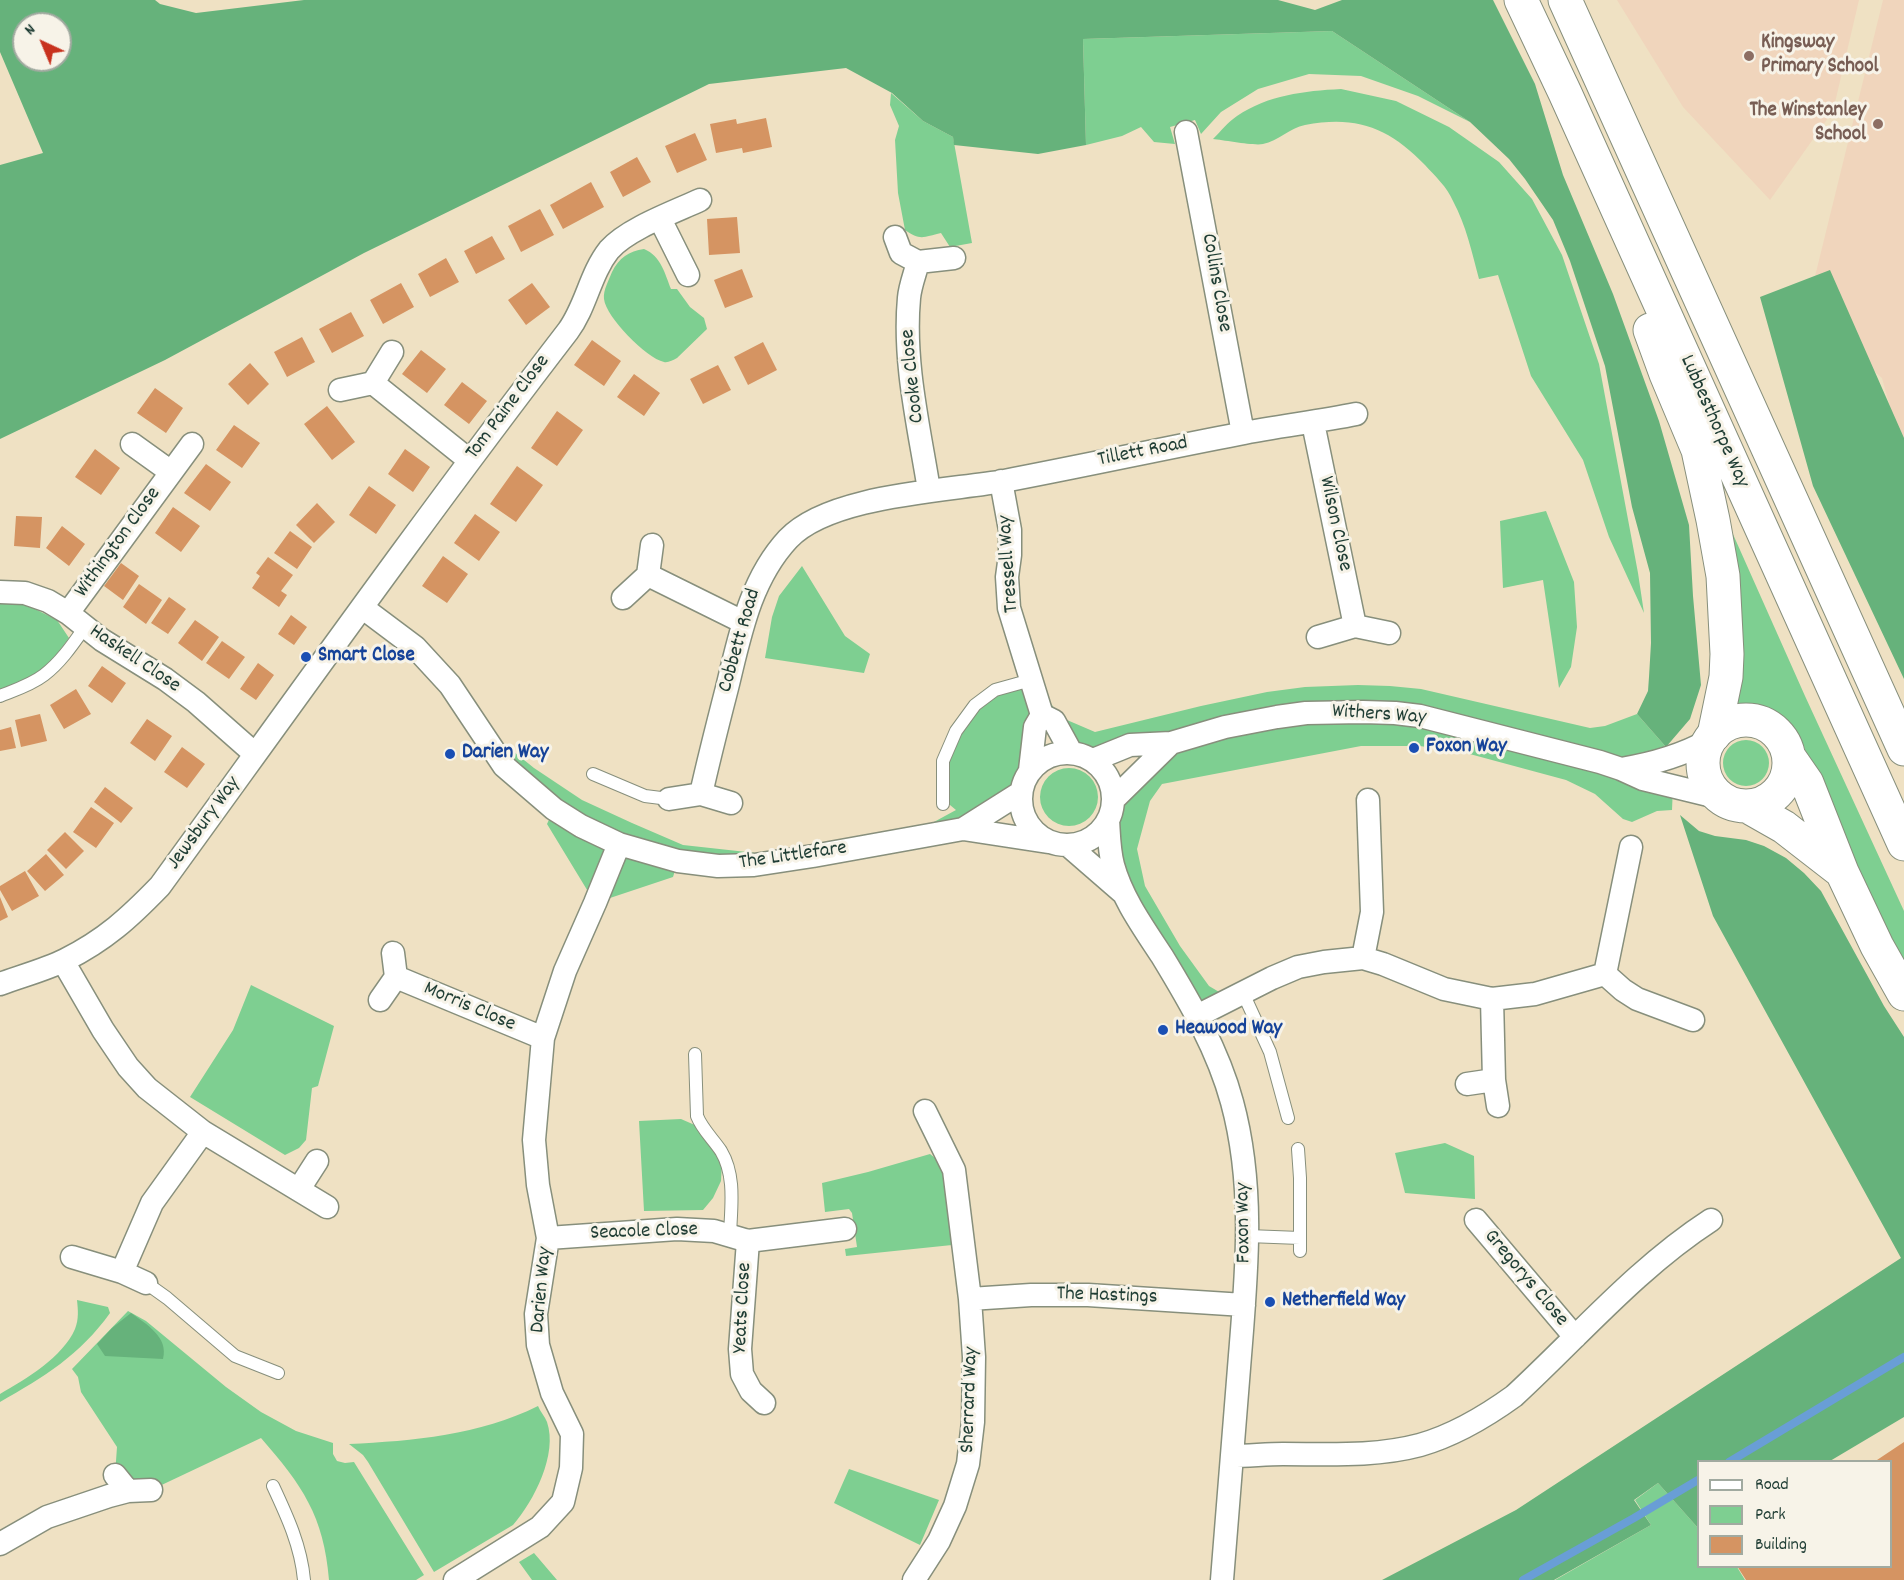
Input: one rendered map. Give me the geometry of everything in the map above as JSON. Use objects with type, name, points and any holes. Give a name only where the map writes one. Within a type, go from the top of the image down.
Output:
[{"type":"main road","name":"Lubbesthorpe Way","points":[[1521,0],[1904,844]]},
{"type":"main road","name":"Lubbesthorpe Way","points":[[1565,0],[1904,749]]},
{"type":"main road","points":[[1580,127],[1666,374],[1698,450],[1723,576],[1727,654],[1726,677],[1712,738]]},
{"type":"main road","points":[[1746,720],[1760,722],[1772,728],[1781,738],[1789,757],[1789,770],[1784,785],[1760,804],[1734,802],[1711,788],[1705,776],[1703,763],[1705,750],[1712,738],[1723,727],[1733,722],[1746,720]]},
{"type":"main road","name":"Withers Way","points":[[1789,757],[1807,783],[1842,872],[1876,946],[1904,994]]},
{"type":"main road","name":"Withers Way","points":[[1734,802],[1784,827],[1842,872]]},
{"type":"street","name":"Collins Close","points":[[1186,132],[1243,433]]},
{"type":"street","name":"Tom Paine Close","points":[[363,608],[469,460],[571,326],[600,263],[610,249],[628,234],[700,200]]},
{"type":"street","points":[[660,219],[688,275]]},
{"type":"street","points":[[895,237],[901,253],[918,262],[954,258]]},
{"type":"street","name":"Cooke Close","points":[[918,262],[909,295],[910,368],[929,490]]},
{"type":"street","points":[[340,390],[373,384],[393,352]]},
{"type":"street","points":[[373,384],[469,460]]},
{"type":"street","name":"Tillett Road","points":[[929,490],[1001,481],[1243,433],[1356,414]]},
{"type":"street","name":"Wilson Close","points":[[1313,423],[1355,626]]},
{"type":"street","name":"Withington Close","points":[[132,444],[171,472]]},
{"type":"street","name":"Withington Close","points":[[77,620],[171,472],[192,444]]},
{"type":"street","name":"Tressell Way","points":[[1001,481],[1010,530],[1007,577],[1009,608],[1042,715],[1054,721],[1071,752]]},
{"type":"street","name":"Cobbett Road","points":[[701,794],[743,622],[762,574],[789,538],[817,517],[859,504],[929,490]]},
{"type":"street","points":[[623,598],[648,575],[652,545]]},
{"type":"street","points":[[648,575],[743,622]]},
{"type":"street","name":"Haskell Close","points":[[0,592],[25,593],[48,601],[102,640],[165,679],[196,702],[255,754]]},
{"type":"street","name":"Jewsbury Way","points":[[0,984],[63,961],[116,929],[160,886],[363,608]]},
{"type":"street","name":"The Littlefare","points":[[363,608],[415,647],[450,685],[504,766],[563,815],[619,844],[678,861],[718,866],[754,865],[963,829],[1058,844]]},
{"type":"street","points":[[1318,637],[1355,626],[1389,633]]},
{"type":"street","name":"Withers Way","points":[[1093,760],[1130,745],[1171,743],[1225,727],[1277,717],[1332,712],[1395,713],[1453,723],[1621,769],[1643,779],[1734,802]]},
{"type":"street","points":[[1030,770],[1035,727],[1042,715]]},
{"type":"street","name":"Withers Way","points":[[1621,769],[1650,765],[1672,758],[1691,751],[1712,738]]},
{"type":"street","name":"Withers Way","points":[[1111,810],[1171,743]]},
{"type":"street","points":[[1071,752],[1093,760],[1104,771],[1112,785],[1111,810],[1101,830],[1092,838],[1081,843],[1058,844],[1039,837],[1026,822],[1020,804],[1020,793],[1030,770],[1041,759],[1071,752]]},
{"type":"street","name":"The Littlefare","points":[[963,829],[1020,793]]},
{"type":"street","points":[[669,799],[701,794],[730,803]]},
{"type":"street","points":[[1364,958],[1372,912],[1368,801]]},
{"type":"street","name":"Foxon Way","points":[[1111,810],[1109,846],[1123,893],[1197,1016],[1221,1067],[1233,1104],[1247,1192],[1248,1236],[1244,1305],[1222,1580]]},
{"type":"street","name":"Darien Way","points":[[455,1580],[540,1527],[563,1502],[571,1468],[572,1434],[552,1394],[538,1345],[536,1314],[548,1238],[538,1185],[534,1140],[543,1038],[565,971],[619,844]]},
{"type":"street","name":"Foxon Way","points":[[1058,844],[1123,893]]},
{"type":"street","points":[[1605,974],[1630,847]]},
{"type":"street","name":"Morris Close","points":[[380,1000],[396,977],[393,953]]},
{"type":"street","points":[[1197,1016],[1272,978],[1298,967],[1324,962],[1364,958],[1444,989],[1492,999],[1535,994],[1605,974]]},
{"type":"street","points":[[63,961],[103,1030],[128,1067],[147,1088],[203,1131],[327,1207]]},
{"type":"street","points":[[1605,974],[1637,999],[1693,1020]]},
{"type":"street","name":"Morris Close","points":[[396,977],[543,1038]]},
{"type":"street","points":[[1492,999],[1494,1080],[1498,1106]]},
{"type":"street","points":[[1467,1084],[1494,1080]]},
{"type":"street","name":"Sherrard Way","points":[[914,1580],[939,1541],[955,1506],[969,1464],[973,1422],[974,1357],[970,1299],[954,1170],[925,1111]]},
{"type":"street","points":[[122,1272],[152,1203],[203,1131]]},
{"type":"street","points":[[299,1189],[317,1161]]},
{"type":"street","name":"Gregorys Close","points":[[1476,1220],[1575,1337]]},
{"type":"street","points":[[1232,1456],[1356,1454],[1390,1451],[1421,1445],[1462,1429],[1491,1413],[1514,1396],[1636,1277],[1710,1220]]},
{"type":"street","name":"Seacole Close","points":[[548,1238],[677,1229],[714,1231],[739,1238],[845,1229]]},
{"type":"street","name":"Yeats Close","points":[[739,1238],[742,1374],[751,1391],[764,1403]]},
{"type":"street","points":[[72,1257],[122,1272],[146,1283]]},
{"type":"street","name":"The Hastings","points":[[970,1299],[1031,1295],[1088,1295],[1244,1305]]},
{"type":"street","points":[[0,1544],[47,1517],[86,1503],[122,1483],[151,1490]]},
{"type":"lane","points":[[0,696],[44,675],[66,654],[77,620]]},
{"type":"lane","points":[[943,804],[943,761],[956,731],[975,705],[995,690],[1031,680]]},
{"type":"lane","points":[[593,774],[645,796],[669,799]]},
{"type":"lane","points":[[1243,993],[1270,1052],[1280,1081],[1288,1118]]},
{"type":"lane","points":[[695,1054],[697,1116],[728,1165],[739,1238]]},
{"type":"lane","points":[[1298,1149],[1300,1251]]},
{"type":"lane","points":[[1248,1236],[1300,1238]]},
{"type":"lane","points":[[146,1283],[235,1356],[278,1373]]},
{"type":"lane","points":[[273,1486],[293,1530],[304,1580]]},
{"type":"shaded area","name":"Kingsway Primary School","points":[[1617,0],[1859,0],[1833,111],[1770,200],[1683,107]]},
{"type":"shaded area","name":"The Winstanley School","points":[[1883,0],[1904,0],[1904,458],[1882,378],[1806,313]]},
{"type":"green space","points":[[0,0],[155,0],[160,4],[196,13],[304,0],[1278,0],[1315,10],[1342,0],[1493,0],[1535,84],[1563,175],[1613,294],[1659,421],[1689,525],[1701,685],[1690,719],[1666,747],[1637,714],[1648,691],[1651,643],[1650,573],[1632,507],[1605,366],[1570,261],[1553,220],[1509,159],[1470,122],[1332,31],[1083,39],[1086,145],[1038,154],[954,145],[953,137],[923,121],[892,93],[846,68],[709,84],[364,253],[165,360],[0,439],[0,165],[43,153],[0,52]]},
{"type":"green space","points":[[1332,31],[1470,122],[1418,96],[1361,76],[1309,74],[1258,89],[1221,112],[1201,134],[1195,120],[1170,127],[1175,144],[1154,142],[1141,127],[1122,136],[1086,145],[1083,39]]},
{"type":"green space","points":[[1341,89],[1396,101],[1449,127],[1499,162],[1532,199],[1562,255],[1599,364],[1644,613],[1609,537],[1583,460],[1531,376],[1498,275],[1479,279],[1462,220],[1450,196],[1437,178],[1412,152],[1385,133],[1356,124],[1324,122],[1305,125],[1263,144],[1213,139],[1234,118],[1261,103],[1287,95]]},
{"type":"green space","points":[[891,93],[923,121],[953,137],[972,243],[950,247],[941,233],[918,237],[905,230],[898,193],[895,140],[899,126],[890,105]]},
{"type":"green space","points":[[644,249],[655,256],[671,289],[677,289],[690,307],[704,318],[707,329],[677,358],[667,362],[647,353],[628,336],[606,307],[604,299],[606,285],[621,259],[629,253]]},
{"type":"green space","points":[[1830,270],[1904,438],[1904,679],[1813,486],[1760,297]]},
{"type":"green space","points":[[1546,511],[1574,582],[1577,627],[1571,667],[1559,688],[1543,580],[1503,588],[1500,521]]},
{"type":"green space","points":[[1722,524],[1732,532],[1904,911],[1904,978],[1831,817],[1800,737],[1783,717],[1771,710],[1744,704],[1730,705]]},
{"type":"green space","points":[[802,566],[845,636],[870,654],[864,673],[765,658],[772,617],[779,596]]},
{"type":"green space","points":[[19,601],[57,620],[69,638],[45,670],[0,690],[0,602]]},
{"type":"green space","points":[[1014,684],[1048,699],[1060,717],[1095,732],[1267,692],[1305,687],[1358,685],[1421,689],[1590,728],[1605,726],[1637,714],[1666,747],[1650,765],[1673,786],[1672,810],[1657,811],[1632,822],[1623,819],[1595,794],[1566,780],[1466,753],[1420,746],[1361,746],[1162,784],[1150,801],[1137,849],[1145,886],[1180,946],[1209,986],[1231,999],[1197,1016],[1123,893],[1112,811],[1170,744],[1093,760],[1071,752],[1042,715],[1020,793],[963,829],[899,841],[956,810],[950,805],[943,804],[943,761],[975,705]]},
{"type":"green space","points":[[472,718],[534,768],[582,800],[632,823],[683,845],[774,855],[678,861],[673,877],[595,903],[547,824],[554,809]]},
{"type":"green space","points":[[1746,740],[1755,741],[1763,746],[1768,754],[1768,772],[1763,780],[1755,785],[1746,786],[1737,785],[1729,780],[1724,772],[1723,763],[1724,754],[1729,746],[1737,741]]},
{"type":"green space","points":[[1069,768],[1085,773],[1093,781],[1098,797],[1093,813],[1085,821],[1069,826],[1053,821],[1045,813],[1040,797],[1045,781],[1053,773]]},
{"type":"green space","points":[[1680,815],[1699,831],[1764,846],[1786,858],[1804,873],[1821,891],[1884,1006],[1904,1037],[1904,1417],[1832,1460],[1697,1460],[1697,1527],[1658,1483],[1634,1500],[1651,1525],[1554,1580],[1382,1580],[1516,1510],[1901,1258],[1713,916]]},
{"type":"green space","points":[[251,985],[334,1026],[318,1086],[312,1088],[306,1140],[299,1148],[285,1155],[190,1097],[233,1030]]},
{"type":"green space","points":[[681,1119],[697,1126],[722,1162],[721,1181],[713,1198],[703,1210],[644,1211],[639,1121]]},
{"type":"green space","points":[[1445,1143],[1474,1156],[1475,1199],[1405,1193],[1395,1153]]},
{"type":"green space","points":[[930,1154],[939,1161],[943,1169],[952,1245],[846,1256],[845,1249],[857,1247],[852,1213],[849,1209],[825,1212],[822,1183]]},
{"type":"green space","points":[[77,1300],[108,1307],[110,1313],[74,1353],[32,1383],[0,1402],[0,1394],[43,1366],[62,1349],[75,1329]]},
{"type":"green space","points":[[128,1311],[146,1321],[226,1387],[261,1412],[296,1431],[333,1443],[333,1454],[337,1461],[354,1462],[424,1575],[416,1580],[329,1580],[322,1537],[316,1519],[299,1487],[261,1438],[151,1490],[115,1475],[117,1447],[81,1392],[78,1377],[72,1369]]},
{"type":"green space","points":[[131,1313],[155,1332],[163,1344],[163,1359],[105,1356],[97,1344]]},
{"type":"green space","points":[[538,1406],[547,1422],[550,1435],[549,1448],[542,1476],[529,1503],[513,1525],[434,1572],[368,1462],[349,1444],[446,1435],[493,1424]]},
{"type":"green space","points":[[849,1469],[939,1500],[920,1545],[834,1503]]},
{"type":"green space","points":[[1658,1483],[1697,1527],[1697,1568],[1738,1568],[1745,1580],[1555,1580],[1651,1525],[1635,1500]]},
{"type":"green space","points":[[534,1553],[557,1580],[532,1580],[519,1562]]},
{"type":"building","points":[[766,118],[772,147],[743,153],[742,148],[716,153],[710,124],[736,119],[737,124]]},
{"type":"building","points":[[695,133],[707,160],[677,173],[665,146]]},
{"type":"building","points":[[637,157],[651,182],[623,197],[610,172]]},
{"type":"building","points":[[591,182],[604,207],[563,229],[550,205]]},
{"type":"building","points":[[540,209],[554,235],[521,252],[508,226]]},
{"type":"building","points":[[737,217],[740,253],[709,255],[707,219]]},
{"type":"building","points":[[492,236],[505,259],[476,274],[464,251]]},
{"type":"building","points":[[446,258],[459,282],[430,297],[418,274]]},
{"type":"building","points":[[742,269],[753,297],[725,308],[714,280]]},
{"type":"building","points":[[401,283],[414,307],[383,324],[370,300]]},
{"type":"building","points":[[532,283],[550,307],[526,325],[508,300]]},
{"type":"building","points":[[351,312],[364,336],[332,353],[319,329]]},
{"type":"building","points":[[302,337],[315,362],[287,377],[274,352]]},
{"type":"building","points":[[592,340],[621,361],[604,386],[574,365]]},
{"type":"building","points":[[763,342],[777,370],[748,385],[734,357]]},
{"type":"building","points":[[421,350],[446,369],[427,393],[402,374]]},
{"type":"building","points":[[250,363],[269,384],[248,405],[228,384]]},
{"type":"building","points":[[718,365],[731,390],[703,404],[690,379]]},
{"type":"building","points":[[634,374],[660,393],[644,416],[617,397]]},
{"type":"building","points":[[462,382],[487,401],[469,424],[444,405]]},
{"type":"building","points":[[155,388],[183,408],[166,433],[137,413]]},
{"type":"building","points":[[327,406],[355,442],[332,460],[304,424]]},
{"type":"building","points":[[557,411],[583,430],[557,466],[531,448]]},
{"type":"building","points":[[234,425],[260,443],[242,468],[216,450]]},
{"type":"building","points":[[95,449],[120,468],[101,495],[75,477]]},
{"type":"building","points":[[405,449],[430,467],[413,492],[388,474]]},
{"type":"building","points":[[206,464],[231,482],[210,511],[184,493]]},
{"type":"building","points":[[517,466],[543,485],[516,522],[490,504]]},
{"type":"building","points":[[369,486],[396,505],[376,534],[349,515]]},
{"type":"building","points":[[317,503],[335,522],[314,543],[296,525]]},
{"type":"building","points":[[173,507],[200,526],[181,552],[155,533]]},
{"type":"building","points":[[475,514],[500,532],[479,561],[454,543]]},
{"type":"building","points":[[16,516],[42,517],[40,548],[14,546]]},
{"type":"building","points":[[62,526],[85,544],[69,566],[46,548]]},
{"type":"building","points":[[290,531],[312,547],[297,569],[274,553]]},
{"type":"building","points":[[443,556],[468,574],[447,603],[422,586]]},
{"type":"building","points":[[268,557],[293,575],[281,591],[287,595],[279,607],[252,588],[260,576],[256,573]]},
{"type":"building","points":[[121,563],[139,576],[123,600],[104,586]]},
{"type":"building","points":[[139,584],[162,600],[146,624],[123,607]]},
{"type":"building","points":[[169,597],[186,609],[168,634],[151,623]]},
{"type":"building","points":[[291,615],[307,627],[294,645],[278,634]]},
{"type":"building","points":[[195,620],[219,637],[202,661],[178,643]]},
{"type":"building","points":[[222,641],[245,657],[229,679],[206,663]]},
{"type":"building","points":[[258,663],[274,675],[256,700],[240,689]]},
{"type":"building","points":[[102,666],[126,683],[112,703],[88,686]]},
{"type":"building","points":[[76,689],[91,714],[64,729],[50,705]]},
{"type":"building","points":[[40,714],[47,741],[21,747],[15,720]]},
{"type":"building","points":[[147,719],[172,736],[155,761],[130,743]]},
{"type":"building","points":[[11,727],[16,748],[0,751],[0,730]]},
{"type":"building","points":[[182,747],[205,764],[187,788],[164,772]]},
{"type":"building","points":[[105,787],[133,808],[121,823],[94,802]]},
{"type":"building","points":[[91,807],[114,823],[96,848],[73,832]]},
{"type":"building","points":[[65,832],[84,851],[66,869],[47,850]]},
{"type":"building","points":[[46,854],[64,875],[45,891],[27,871]]},
{"type":"building","points":[[25,871],[39,896],[12,911],[0,886]]},
{"type":"building","points":[[0,897],[8,917],[0,921]]},
{"type":"building","points":[[1904,1442],[1904,1580],[1746,1580],[1738,1568],[1892,1568],[1892,1460],[1877,1460]]},
{"type":"waterway","points":[[1732,1460],[1904,1357]]},
{"type":"waterway","points":[[1523,1580],[1697,1481]]},
{"type":"place","name":"Kingsway Primary School","points":[[1749,56]]},
{"type":"place","name":"The Winstanley School","points":[[1878,124]]},
{"type":"place","name":"Smart Close","points":[[306,657]]},
{"type":"place","name":"Foxon Way","points":[[1414,748]]},
{"type":"place","name":"Darien Way","points":[[450,754]]},
{"type":"place","name":"Heawood Way","points":[[1163,1030]]},
{"type":"place","name":"Netherfield Way","points":[[1270,1302]]}]
